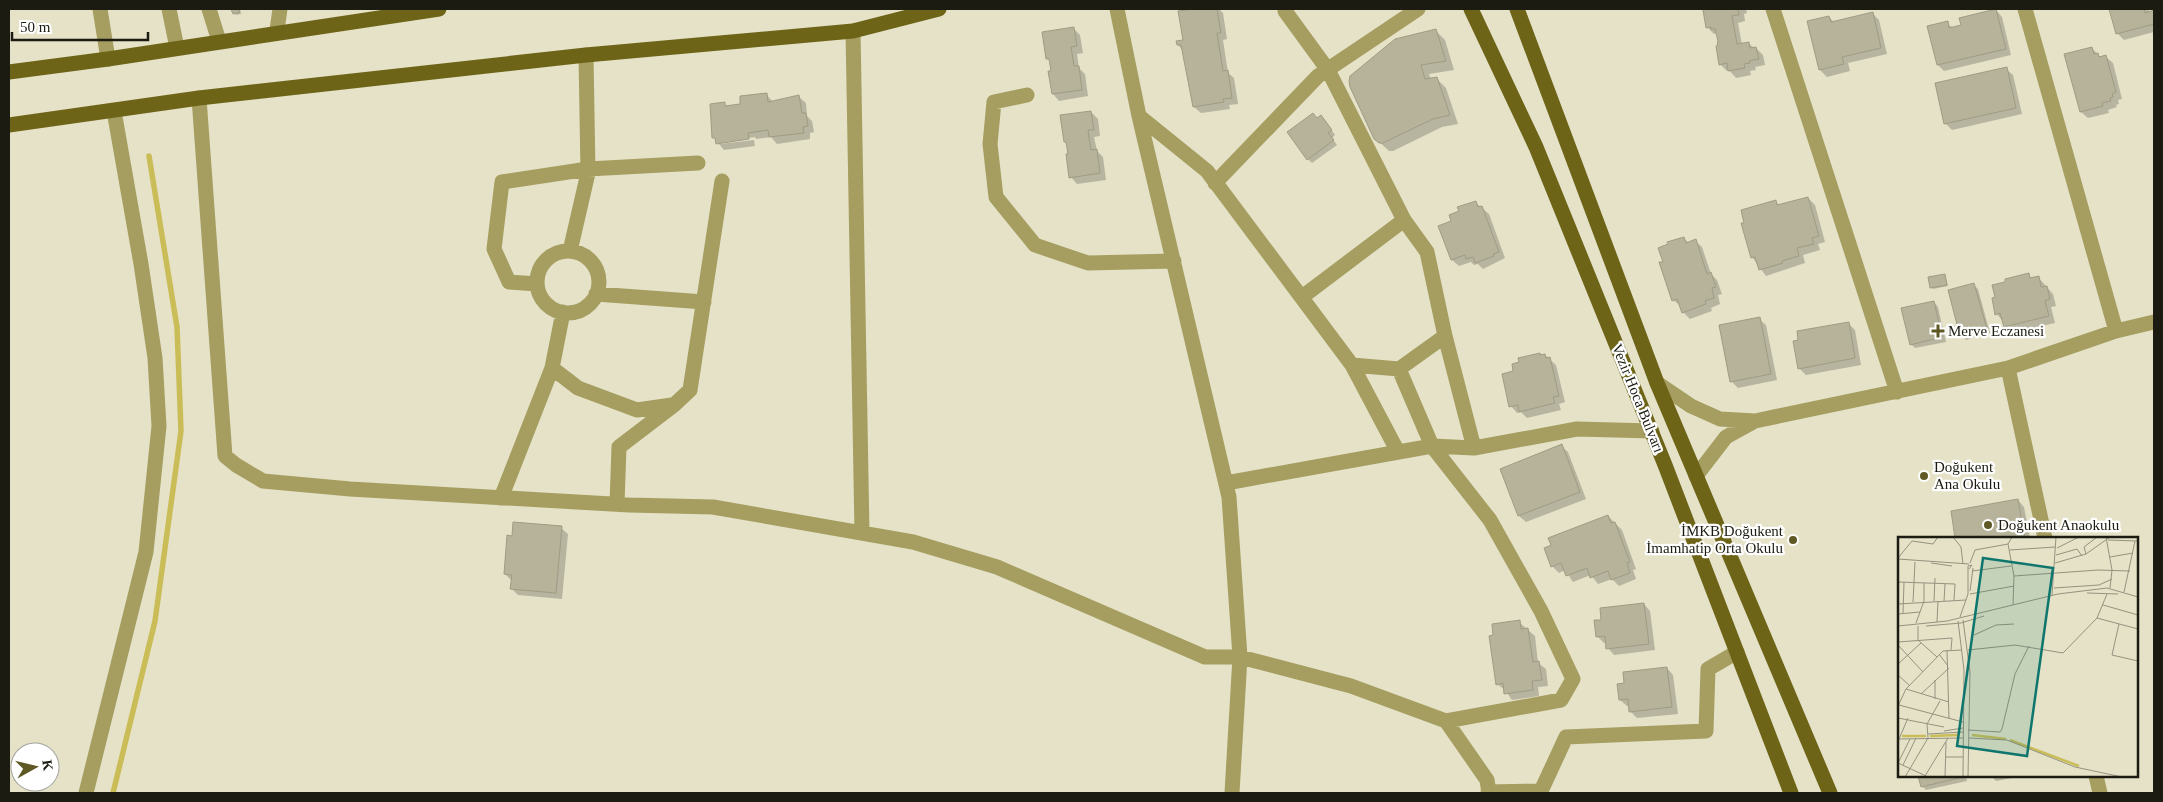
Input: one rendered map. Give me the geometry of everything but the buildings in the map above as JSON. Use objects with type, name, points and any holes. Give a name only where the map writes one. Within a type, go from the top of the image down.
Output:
[{"type":"main road","points":[[9,72],[439,9]]},
{"type":"main road","points":[[9,124],[200,98],[586,55],[853,31],[939,9]]},
{"type":"main road","name":"Vezir Hoca Bulvarı","points":[[1471,9],[1536,147],[1652,431],[1791,793]]},
{"type":"main road","name":"Vezir Hoca Bulvarı","points":[[1517,9],[1657,383],[1830,793]]},
{"type":"street","points":[[100,9],[108,59]]},
{"type":"street","points":[[169,9],[177,48]]},
{"type":"street","points":[[209,9],[219,42]]},
{"type":"street","points":[[280,9],[278,30],[280,32]]},
{"type":"street","points":[[1117,9],[1139,116],[1229,497],[1240,657],[1232,793]]},
{"type":"street","points":[[1215,183],[1318,76],[1418,9]]},
{"type":"street","points":[[1773,9],[1897,392]]},
{"type":"street","points":[[2025,9],[2116,331]]},
{"type":"street","points":[[1285,11],[1328,70],[1404,220],[1427,252],[1445,336],[1474,448]]},
{"type":"street","points":[[853,31],[862,533]]},
{"type":"street","points":[[570,251],[588,169],[586,55]]},
{"type":"street","points":[[1027,96],[994,102],[990,144],[996,197],[1035,245],[1088,263],[1174,261]]},
{"type":"street","points":[[200,98],[225,456],[263,481],[350,489],[501,498],[713,507],[913,542],[997,567],[1205,657],[1240,657],[1352,686],[1446,721],[1561,700],[1573,679],[1541,611],[1490,520],[1432,446],[1399,369]]},
{"type":"street","points":[[86,793],[146,552],[159,426],[155,358],[141,264],[114,110]]},
{"type":"street","points":[[1139,116],[1206,171],[1352,365],[1398,452]]},
{"type":"street","points":[[537,284],[509,282],[494,249],[502,182],[588,169],[698,163]]},
{"type":"street","points":[[618,504],[619,447],[674,405],[690,390],[722,181]]},
{"type":"street","points":[[1302,297],[1404,220]]},
{"type":"street","points":[[570,251],[588,258],[595,265],[599,285],[591,303],[583,309],[563,312],[554,309],[545,302],[537,284],[538,273],[550,256],[559,252],[570,251]]},
{"type":"street","points":[[596,294],[704,302]]},
{"type":"street","points":[[501,498],[552,368],[563,312]]},
{"type":"street","points":[[1657,383],[1692,406],[1720,419],[1755,422],[2008,368],[2116,331],[2154,322]]},
{"type":"street","points":[[1352,365],[1399,369],[1445,336]]},
{"type":"street","points":[[552,368],[578,388],[637,410],[674,405]]},
{"type":"street","points":[[2008,368],[2045,537]]},
{"type":"street","points":[[1696,476],[1726,438],[1755,422]]},
{"type":"street","points":[[1226,483],[1432,446],[1474,448],[1577,429],[1652,431]]},
{"type":"street","points":[[1446,721],[1486,780],[1489,792],[1541,791],[1566,738],[1706,731],[1708,668],[1737,652]]},
{"type":"street","points":[[2096,777],[2100,793]]},
{"type":"waterway","points":[[113,793],[155,621],[181,431],[177,327],[149,156]]},
{"type":"place","name":"Merve Eczanesi","points":[[1938,331]]},
{"type":"place","name":"Doğukent Ana Okulu","points":[[1924,476]]},
{"type":"place","name":"Doğukent Anaokulu","points":[[1988,525]]},
{"type":"place","name":"İMKB Doğukent İmamhatip Orta Okulu","points":[[1793,540]]}]
